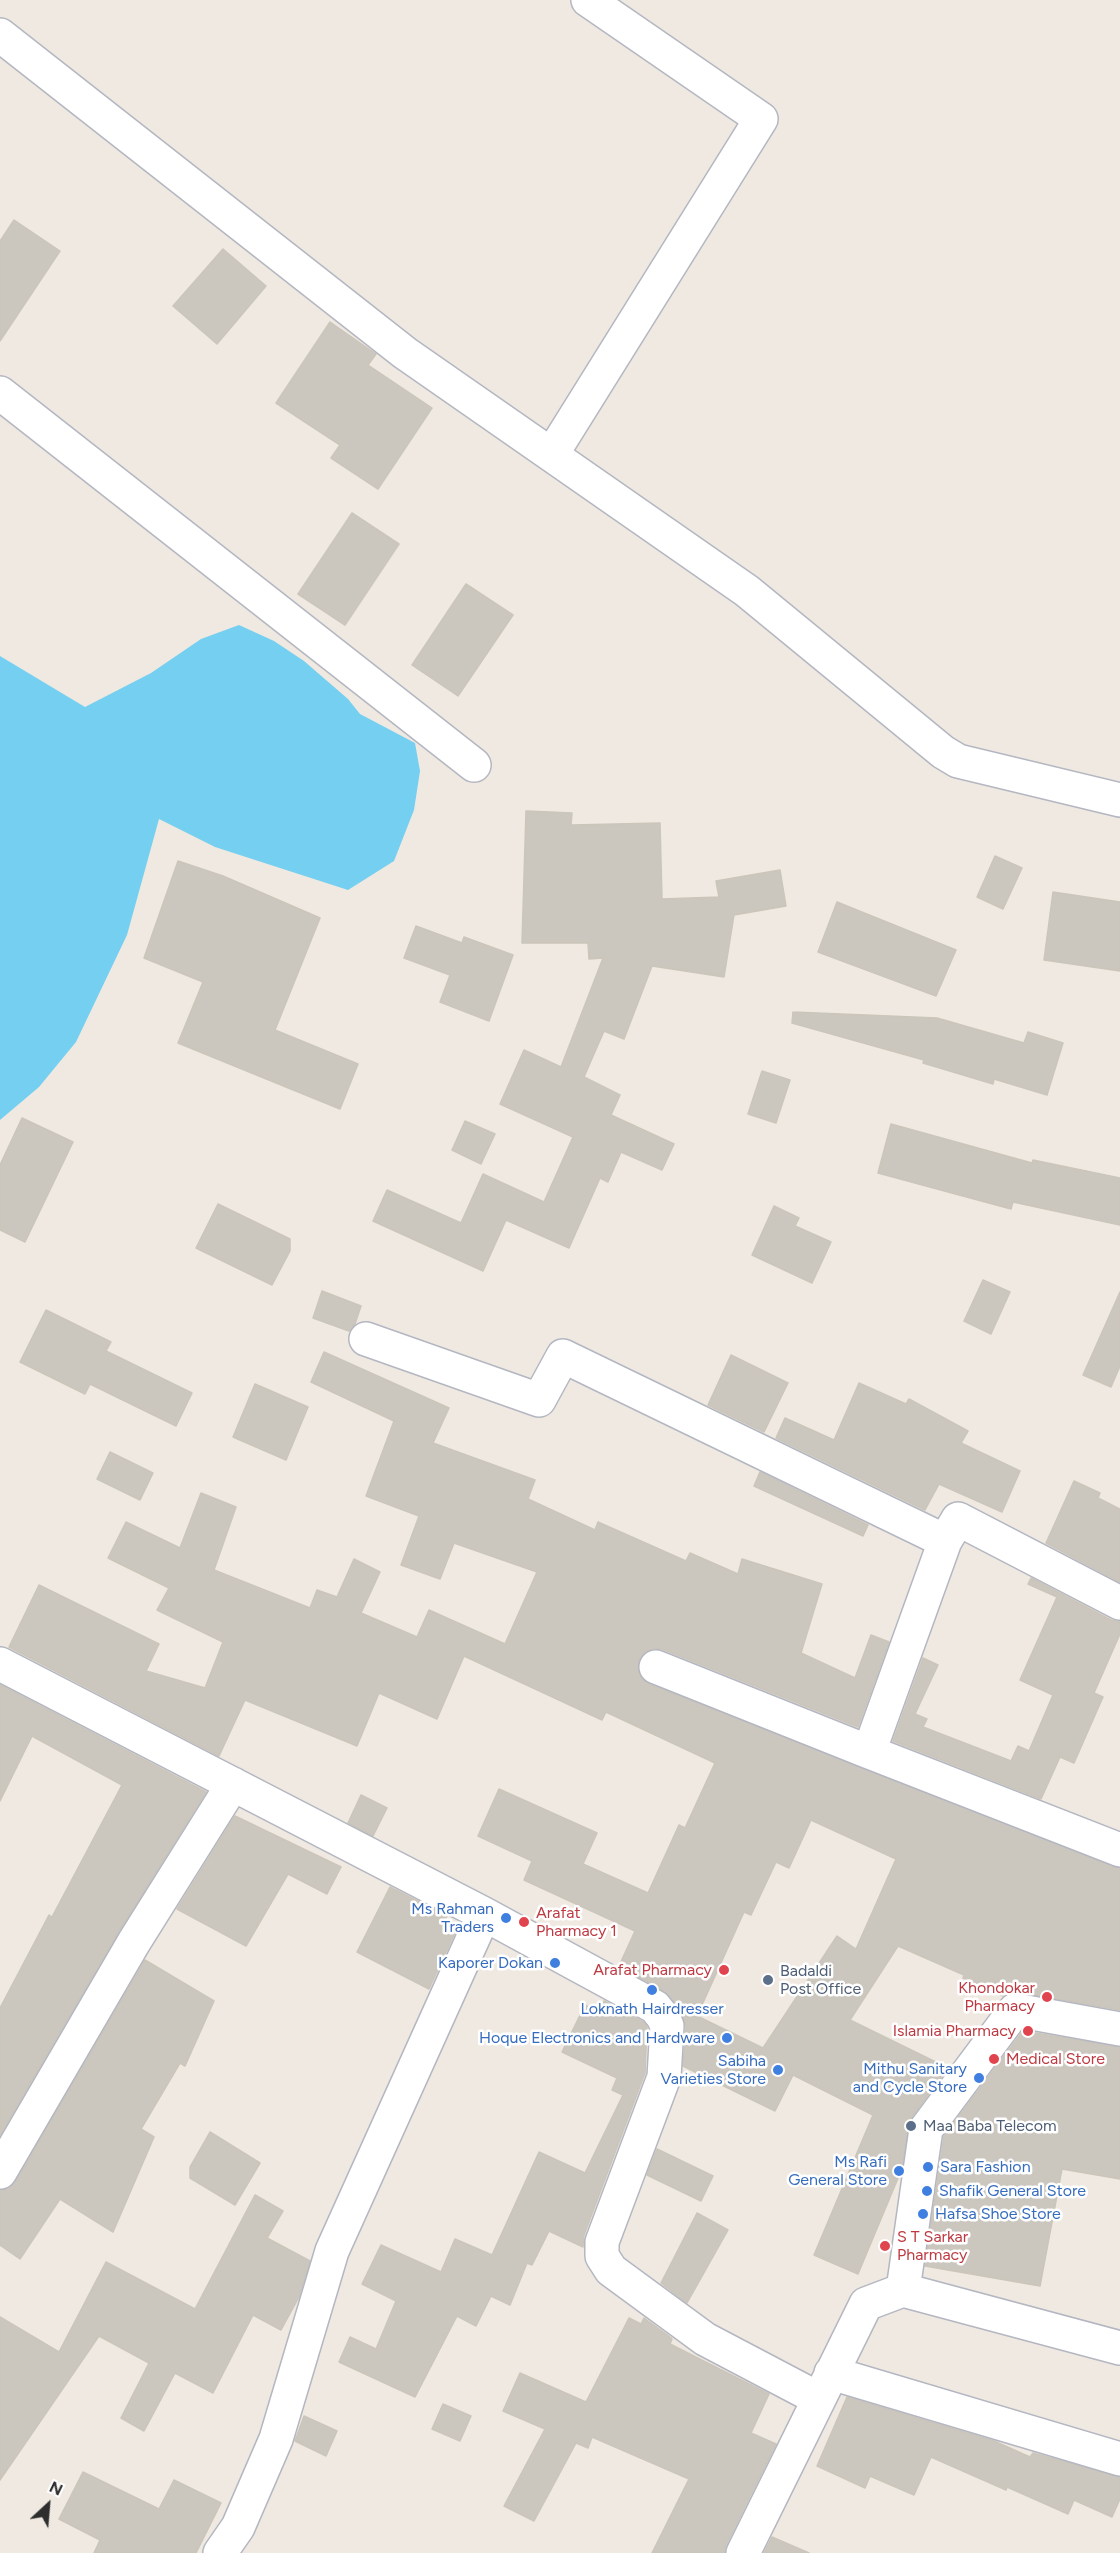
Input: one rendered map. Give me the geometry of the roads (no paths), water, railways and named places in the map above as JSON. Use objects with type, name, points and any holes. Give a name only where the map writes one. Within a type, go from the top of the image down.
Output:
[{"type":"street","points":[[552,454],[761,118],[588,0]]},
{"type":"street","points":[[0,35],[405,353],[747,591],[943,752],[958,761],[1120,800]]},
{"type":"street","points":[[0,393],[474,765]]},
{"type":"street","points":[[366,1339],[539,1400],[562,1356],[945,1541]]},
{"type":"street","points":[[869,1752],[945,1541],[958,1519],[1120,1603]]},
{"type":"street","points":[[0,1664],[484,1914],[655,2007],[667,2026],[664,2077],[602,2242],[602,2256],[611,2270],[705,2339],[825,2386],[1120,2459]]},
{"type":"street","points":[[657,1667],[1120,1850]]},
{"type":"street","points":[[0,2172],[134,1942],[233,1784]]},
{"type":"street","points":[[220,2553],[237,2527],[276,2439],[332,2251],[484,1914]]},
{"type":"street","points":[[903,2290],[926,2128],[1016,2010],[1120,2029]]},
{"type":"street","points":[[743,2553],[866,2304],[903,2290],[1120,2348]]},
{"type":"water","points":[[239,625],[274,641],[304,661],[348,699],[360,714],[415,743],[420,771],[414,810],[394,861],[348,890],[215,847],[159,819],[127,935],[76,1042],[39,1087],[0,1120],[0,656],[85,707],[151,673],[201,639]]},
{"type":"place","name":"Ms Rahman Traders","points":[[506,1918]]},
{"type":"place","name":"Arafat Pharmacy 1","points":[[524,1922]]},
{"type":"place","name":"Kaporer Dokan","points":[[555,1963]]},
{"type":"place","name":"Arafat Pharmacy","points":[[724,1970]]},
{"type":"place","name":"Badaldi Post Office","points":[[768,1980]]},
{"type":"place","name":"Loknath Hairdresser","points":[[652,1990]]},
{"type":"place","name":"Khondokar Pharmacy","points":[[1047,1997]]},
{"type":"place","name":"Islamia Pharmacy","points":[[1028,2031]]},
{"type":"place","name":"Hoque Electronics and Hardware","points":[[727,2038]]},
{"type":"place","name":"Medical Store","points":[[994,2059]]},
{"type":"place","name":"Sabiha Varieties Store","points":[[778,2070]]},
{"type":"place","name":"Mithu Sanitary and Cycle Store","points":[[979,2078]]},
{"type":"place","name":"Maa Baba Telecom","points":[[911,2126]]},
{"type":"place","name":"Sara Fashion","points":[[928,2167]]},
{"type":"place","name":"Ms Rafi General Store","points":[[899,2171]]},
{"type":"place","name":"Shafik General Store","points":[[927,2191]]},
{"type":"place","name":"Hafsa Shoe Store","points":[[923,2214]]},
{"type":"place","name":"S T Sarkar Pharmacy","points":[[885,2246]]}]
